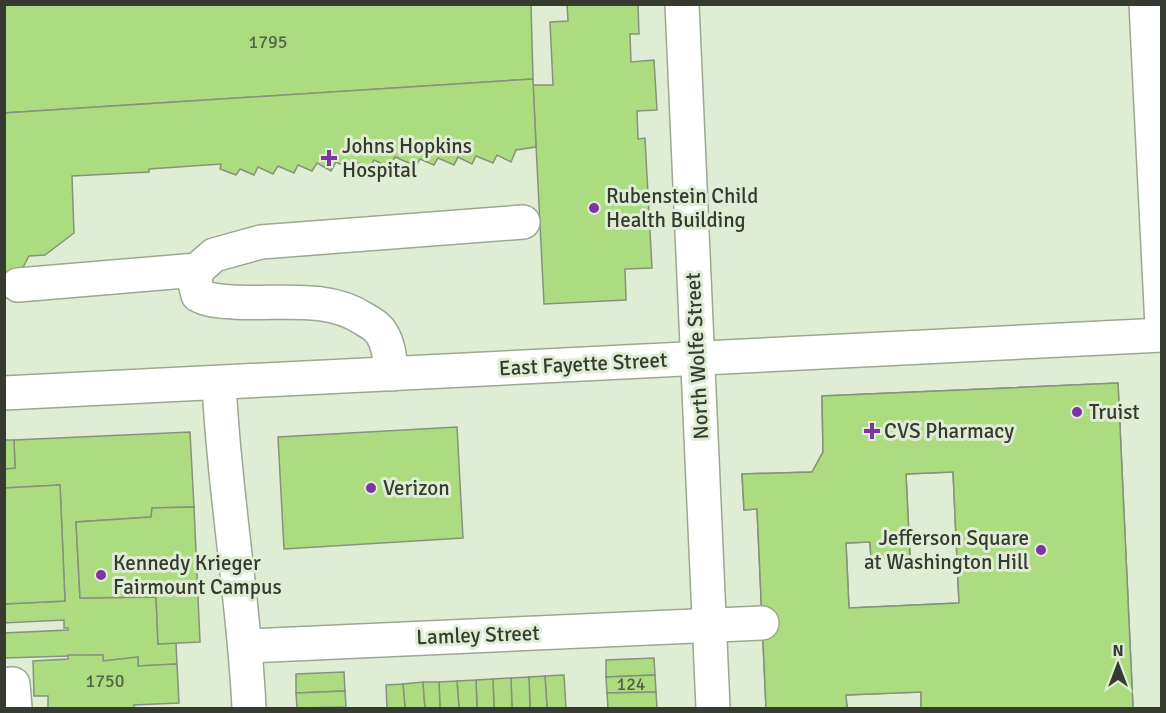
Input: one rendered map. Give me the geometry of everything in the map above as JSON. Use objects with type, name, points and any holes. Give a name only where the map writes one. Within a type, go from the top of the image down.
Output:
[{"type":"main road","name":"North Wolfe Street","points":[[682,4],[713,708]]},
{"type":"main road","points":[[1146,4],[1161,327]]},
{"type":"main road","points":[[18,285],[197,270],[214,255],[261,242],[523,222]]},
{"type":"main road","points":[[197,270],[195,283],[198,295],[207,300],[255,304],[317,303],[342,308],[360,316],[382,333],[387,345],[392,374]]},
{"type":"main road","name":"East Fayette Street","points":[[4,393],[1161,335]]},
{"type":"main road","points":[[219,382],[221,422],[246,646],[249,708]]},
{"type":"main road","name":"Lamley Street","points":[[246,646],[762,623]]},
{"type":"main road","points":[[4,685],[13,684],[15,708]]},
{"type":"building","points":[[4,4],[531,4],[533,79],[4,113]]},
{"type":"building","name":"Rubenstein Child Health Building","points":[[567,4],[638,4],[639,34],[630,34],[631,62],[654,60],[657,110],[637,111],[638,139],[645,138],[652,268],[625,269],[626,300],[544,304],[533,85],[553,85],[550,22],[568,21]]},
{"type":"building","points":[[533,79],[536,147],[516,150],[511,162],[497,155],[493,163],[476,156],[472,164],[458,157],[454,165],[438,158],[434,165],[420,159],[416,166],[395,157],[389,167],[374,160],[370,169],[356,162],[352,170],[336,162],[331,171],[317,163],[312,171],[298,165],[294,173],[278,166],[273,174],[258,167],[254,175],[240,169],[236,175],[220,169],[221,164],[149,169],[149,172],[72,176],[74,233],[45,255],[29,256],[20,273],[4,283],[4,113]]},
{"type":"building","name":"Jefferson Square at Washington Hill","points":[[1118,383],[1133,708],[921,708],[921,692],[846,695],[847,708],[766,708],[757,509],[744,510],[742,474],[812,472],[823,452],[822,396]],"holes":[[[953,472],[959,603],[849,608],[846,543],[870,542],[871,559],[910,557],[906,474]]]},
{"type":"building","name":"Jefferson Square at Washington Hill","points":[[1118,383],[1133,708],[921,708],[921,692],[846,695],[847,708],[766,708],[757,509],[744,510],[742,474],[812,472],[823,452],[822,396]],"holes":[[[953,472],[959,603],[849,608],[846,543],[870,542],[871,559],[910,557],[906,474]]]},
{"type":"building","name":"Verizon","points":[[457,427],[463,538],[284,549],[278,437]]},
{"type":"building","points":[[190,432],[194,507],[152,508],[151,517],[76,522],[80,598],[156,597],[158,644],[176,643],[177,664],[138,666],[138,657],[103,661],[103,655],[4,658],[4,633],[68,630],[64,628],[64,620],[4,623],[4,604],[65,601],[60,485],[4,488],[4,469],[15,468],[14,440]]},
{"type":"building","points":[[4,440],[14,440],[15,468],[4,469]]},
{"type":"building","points":[[60,485],[65,601],[4,604],[4,488]]},
{"type":"building","points":[[194,507],[200,642],[158,644],[156,597],[80,598],[76,522],[151,517],[152,508]]},
{"type":"building","points":[[68,655],[103,655],[103,661],[138,657],[138,666],[177,664],[179,703],[134,705],[134,708],[48,708],[48,696],[34,696],[33,661],[68,659]]},
{"type":"building","points":[[654,658],[655,675],[606,677],[606,660]]},
{"type":"building","points":[[344,672],[345,691],[296,693],[296,674]]},
{"type":"building","points":[[564,675],[566,708],[547,708],[545,676]]},
{"type":"building","points":[[655,675],[656,692],[607,693],[606,677]]},
{"type":"building","points":[[545,676],[547,708],[530,708],[529,677]]},
{"type":"building","points":[[529,677],[530,708],[512,708],[511,678]]},
{"type":"building","points":[[511,678],[512,708],[494,708],[493,679]]},
{"type":"building","points":[[493,679],[494,708],[477,708],[476,680]]},
{"type":"building","points":[[476,680],[477,708],[459,708],[457,681]]},
{"type":"building","points":[[457,681],[459,708],[440,708],[439,682]]},
{"type":"building","points":[[423,682],[425,708],[405,708],[403,684]]},
{"type":"building","points":[[423,682],[439,682],[440,708],[425,708]]},
{"type":"building","points":[[403,684],[405,708],[387,708],[386,685]]},
{"type":"building","points":[[345,691],[346,707],[297,708],[296,693]]},
{"type":"building","points":[[656,692],[657,708],[608,708],[607,693]]},
{"type":"place","name":"Johns Hopkins Hospital","points":[[329,158]]},
{"type":"place","name":"Rubenstein Child Health Building","points":[[594,208]]},
{"type":"place","name":"Truist","points":[[1077,412]]},
{"type":"place","name":"CVS Pharmacy","points":[[872,431]]},
{"type":"place","name":"Verizon","points":[[371,488]]},
{"type":"place","name":"Jefferson Square at Washington Hill","points":[[1041,550]]},
{"type":"place","name":"Kennedy Krieger Fairmount Campus","points":[[101,575]]}]
